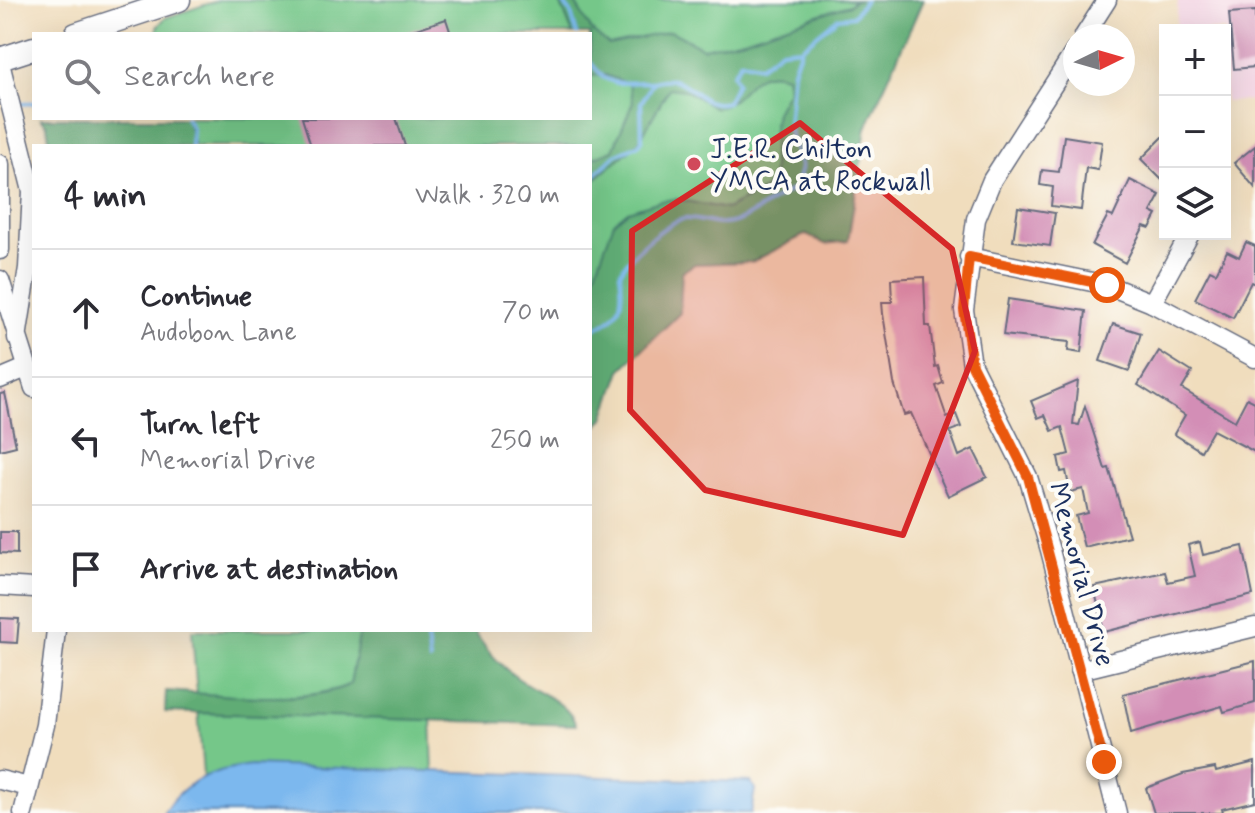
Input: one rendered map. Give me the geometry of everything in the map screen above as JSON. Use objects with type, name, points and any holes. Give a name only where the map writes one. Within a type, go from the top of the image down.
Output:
[{"type":"main road","points":[[82,32],[179,0]]},
{"type":"main road","points":[[0,61],[32,49]]},
{"type":"street","points":[[1092,24],[1107,0]]},
{"type":"street","points":[[0,61],[32,191],[28,268],[17,338]]},
{"type":"street","name":"Memorial Drive","points":[[1063,70],[992,180],[976,219],[964,310],[972,365],[1028,477],[1117,813]]},
{"type":"street","points":[[0,164],[0,250]]},
{"type":"street","points":[[1152,303],[1187,240]]},
{"type":"street","points":[[969,257],[1107,285],[1152,303],[1255,358]]},
{"type":"street","points":[[0,280],[32,383]]},
{"type":"street","points":[[0,379],[26,368]]},
{"type":"street","points":[[0,586],[32,588]]},
{"type":"street","points":[[1080,670],[1255,627]]},
{"type":"street","points":[[23,813],[45,725],[56,632]]},
{"type":"street","points":[[0,780],[29,787]]},
{"type":"highlighted area","points":[[800,123],[952,249],[975,351],[903,535],[705,490],[630,410],[632,231]]},
{"type":"shaded area","points":[[1178,0],[1255,0],[1255,100],[1231,102],[1231,24],[1176,24]]},
{"type":"green space","name":"J.E.R. Chilton YMCA at Rockwall","points":[[219,0],[869,0],[799,183],[592,330],[592,144],[155,144],[153,120],[592,120],[592,32],[158,32],[157,27],[165,18]]},
{"type":"green space","points":[[559,0],[575,3],[592,31],[609,45],[671,31],[703,48],[744,39],[849,5],[855,0],[923,0],[866,128],[848,241],[825,244],[806,234],[752,262],[695,264],[682,272],[680,313],[621,370],[604,418],[592,433],[592,282],[614,222],[628,211],[676,199],[726,209],[765,189],[773,174],[776,112],[788,90],[786,76],[763,75],[735,98],[715,108],[685,90],[669,88],[638,143],[592,181],[592,158],[613,150],[633,102],[629,84],[605,75],[592,76],[592,32],[572,32]]},
{"type":"green space","points":[[43,120],[188,120],[194,144],[50,144],[47,125]]},
{"type":"green space","points":[[192,632],[428,632],[433,774],[204,788]]},
{"type":"green space","points":[[360,632],[475,632],[501,664],[557,702],[576,725],[165,712],[166,691],[286,697],[332,691],[350,684]]},
{"type":"water","points":[[251,765],[751,782],[755,789],[751,813],[163,813],[181,792],[201,778]]},
{"type":"building","points":[[1255,11],[1255,67],[1234,69],[1229,13]]},
{"type":"building","points":[[446,19],[450,32],[407,32]]},
{"type":"building","points":[[303,120],[397,120],[404,144],[310,144]]},
{"type":"building","points":[[1064,136],[1102,142],[1098,170],[1086,168],[1081,210],[1051,206],[1053,187],[1040,185],[1042,170],[1059,172]]},
{"type":"building","points":[[1159,141],[1159,177],[1141,159]]},
{"type":"building","points":[[1255,146],[1255,188],[1234,163]]},
{"type":"building","points":[[1130,180],[1159,194],[1151,212],[1157,215],[1150,228],[1144,226],[1125,263],[1092,245],[1108,215],[1113,217]]},
{"type":"building","points":[[1018,207],[1055,213],[1050,246],[1013,241]]},
{"type":"building","points":[[1246,242],[1255,246],[1255,284],[1251,282],[1233,318],[1195,299],[1210,270],[1216,273],[1227,251],[1239,257]]},
{"type":"building","points":[[924,277],[926,326],[930,326],[935,367],[938,366],[943,383],[936,386],[947,418],[956,414],[961,427],[950,431],[959,456],[973,449],[987,477],[948,496],[911,413],[904,415],[894,383],[883,314],[882,302],[892,302],[891,279]]},
{"type":"building","points":[[1008,299],[1086,311],[1081,353],[1068,351],[1069,342],[1003,335]]},
{"type":"building","points":[[1113,324],[1141,333],[1129,371],[1100,361]]},
{"type":"building","points":[[1159,351],[1192,372],[1182,389],[1235,421],[1247,398],[1255,402],[1255,452],[1213,430],[1201,451],[1174,434],[1185,415],[1138,385]]},
{"type":"building","points":[[1078,381],[1073,424],[1079,425],[1085,406],[1105,469],[1109,468],[1129,536],[1084,547],[1076,516],[1088,513],[1083,489],[1070,492],[1066,471],[1061,472],[1058,457],[1069,454],[1062,427],[1052,431],[1045,415],[1038,418],[1031,401]]},
{"type":"building","points":[[5,393],[16,446],[0,450],[0,394]]},
{"type":"building","points":[[0,532],[17,532],[17,554],[0,553]]},
{"type":"building","points":[[1200,542],[1203,555],[1243,546],[1253,595],[1104,632],[1094,587],[1165,572],[1168,582],[1195,576],[1188,545]]},
{"type":"building","points":[[0,618],[19,619],[17,643],[0,642]]},
{"type":"building","points":[[1255,661],[1255,703],[1224,712],[1222,706],[1131,733],[1123,694]]},
{"type":"building","points":[[1255,762],[1255,801],[1222,809],[1223,813],[1154,813],[1146,788],[1183,774],[1215,768],[1216,772]]},
{"type":"waterway","points":[[561,0],[571,13],[576,32]]},
{"type":"waterway","points":[[592,329],[608,321],[618,309],[622,293],[620,273],[624,266],[668,226],[685,219],[722,224],[735,222],[795,189],[801,168],[788,127],[793,70],[801,48],[838,18],[853,16],[865,0]]},
{"type":"waterway","points":[[592,177],[617,154],[638,145],[642,140],[641,103],[653,82],[666,79],[677,81],[707,101],[727,102],[737,83],[733,74],[741,61],[760,66],[781,50],[801,48]]},
{"type":"waterway","points":[[592,64],[604,78],[616,83],[652,82]]},
{"type":"waterway","points":[[18,104],[32,103]]},
{"type":"waterway","points":[[187,120],[192,128],[191,144]]},
{"type":"waterway","points":[[426,632],[430,661]]},
{"type":"place","name":"J.E.R. Chilton YMCA at Rockwall","points":[[694,164]]},
{"type":"route","points":[[1104,762],[1050,550],[1028,477],[972,365],[964,310],[969,257],[1107,285]]}]
